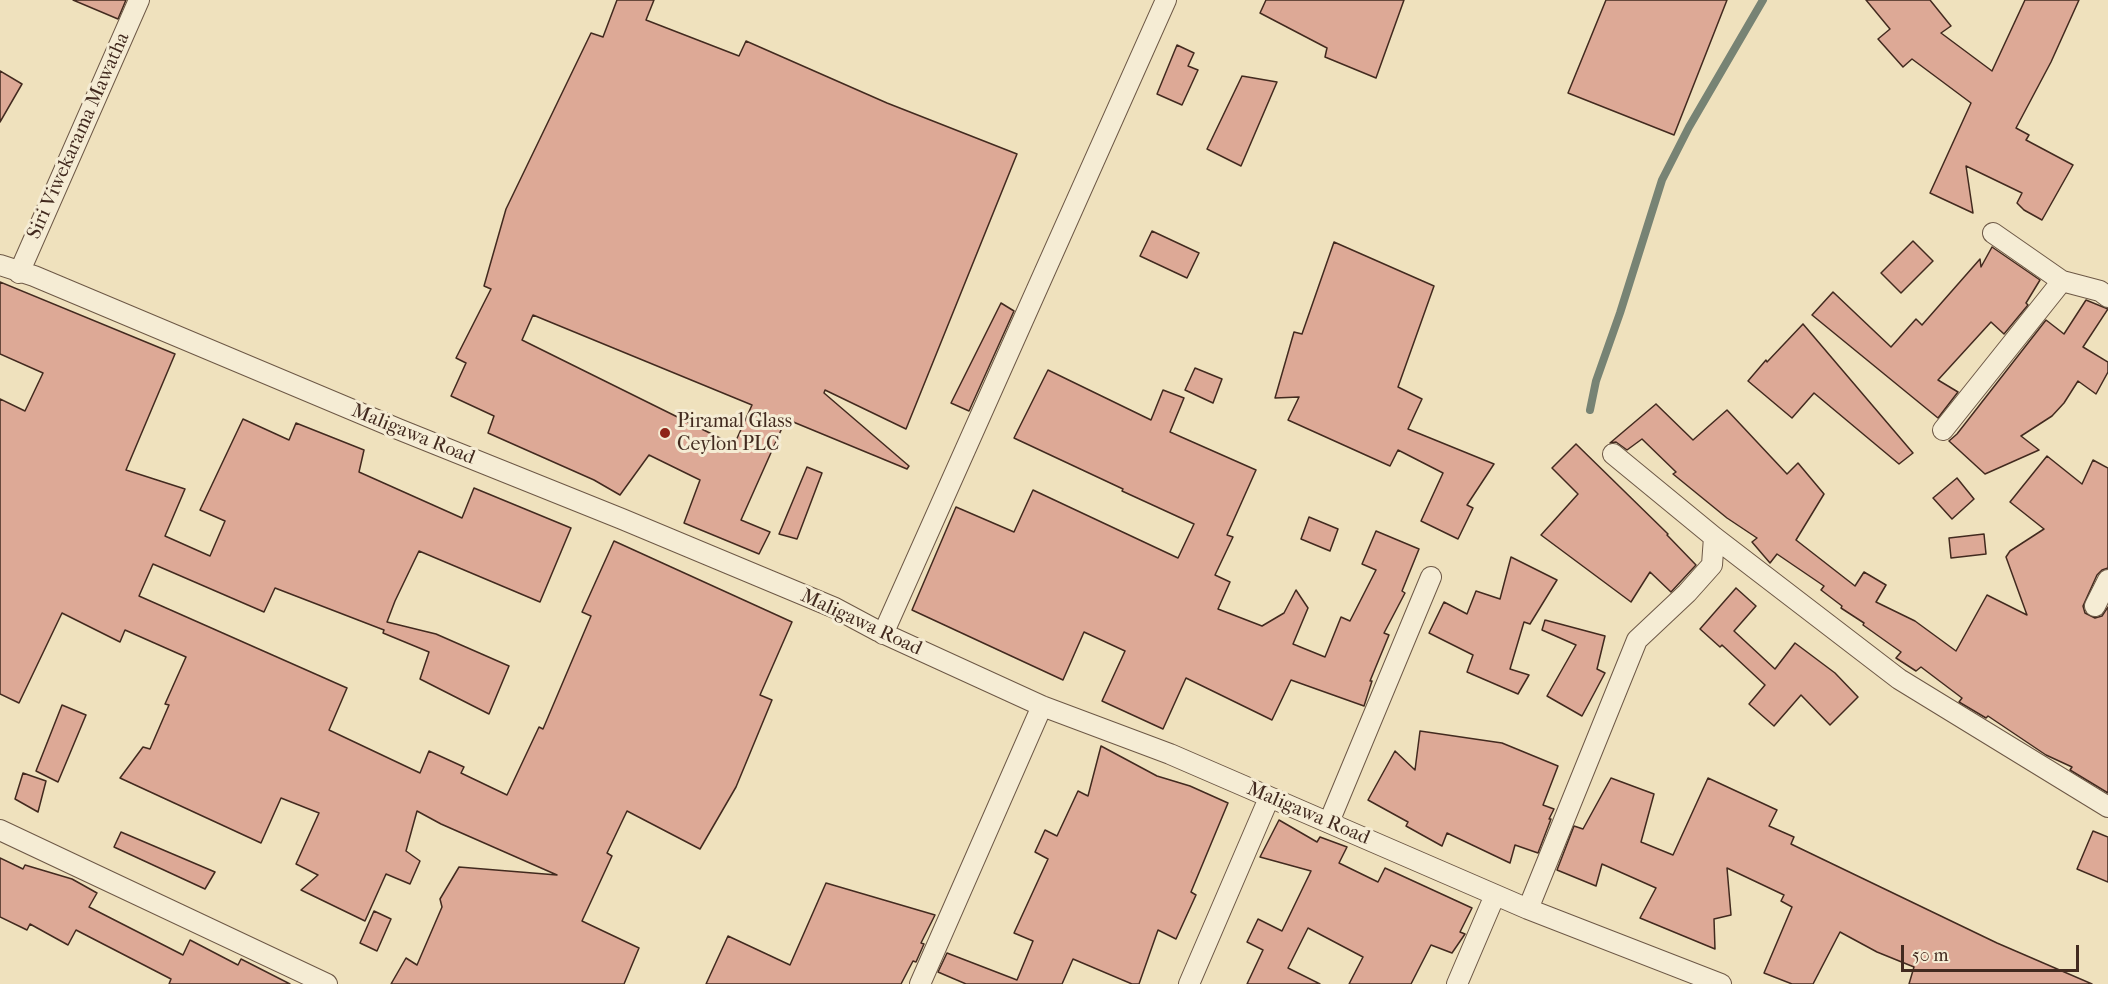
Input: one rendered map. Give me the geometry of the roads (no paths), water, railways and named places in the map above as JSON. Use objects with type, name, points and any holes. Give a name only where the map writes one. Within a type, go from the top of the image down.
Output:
[{"type":"street","name":"Siri Viwekarama Mawatha","points":[[19,273],[139,0]]},
{"type":"street","points":[[883,633],[1166,0]]},
{"type":"street","points":[[1993,233],[2062,282],[2100,291],[2108,297]]},
{"type":"street","name":"Maligawa Road","points":[[0,265],[34,276],[398,429],[835,608],[883,633],[1042,706],[1170,754],[1528,909],[1721,984]]},
{"type":"street","points":[[1943,430],[2062,282]]},
{"type":"street","points":[[1613,454],[1714,537],[1899,679],[2108,807]]},
{"type":"street","points":[[1528,909],[1637,640],[1687,593],[1712,564],[1714,537]]},
{"type":"street","points":[[1329,822],[1431,577]]},
{"type":"street","points":[[2095,606],[2108,580]]},
{"type":"street","points":[[920,984],[1042,706]]},
{"type":"street","points":[[1189,984],[1269,798]]},
{"type":"street","points":[[0,830],[327,984]]},
{"type":"street","points":[[1457,984],[1496,895]]},
{"type":"waterway","points":[[1590,410],[1596,381],[1662,180],[1689,127],[1763,0]]},
{"type":"place","name":"Piramal Glass Ceylon PLC","points":[[665,433]]}]
